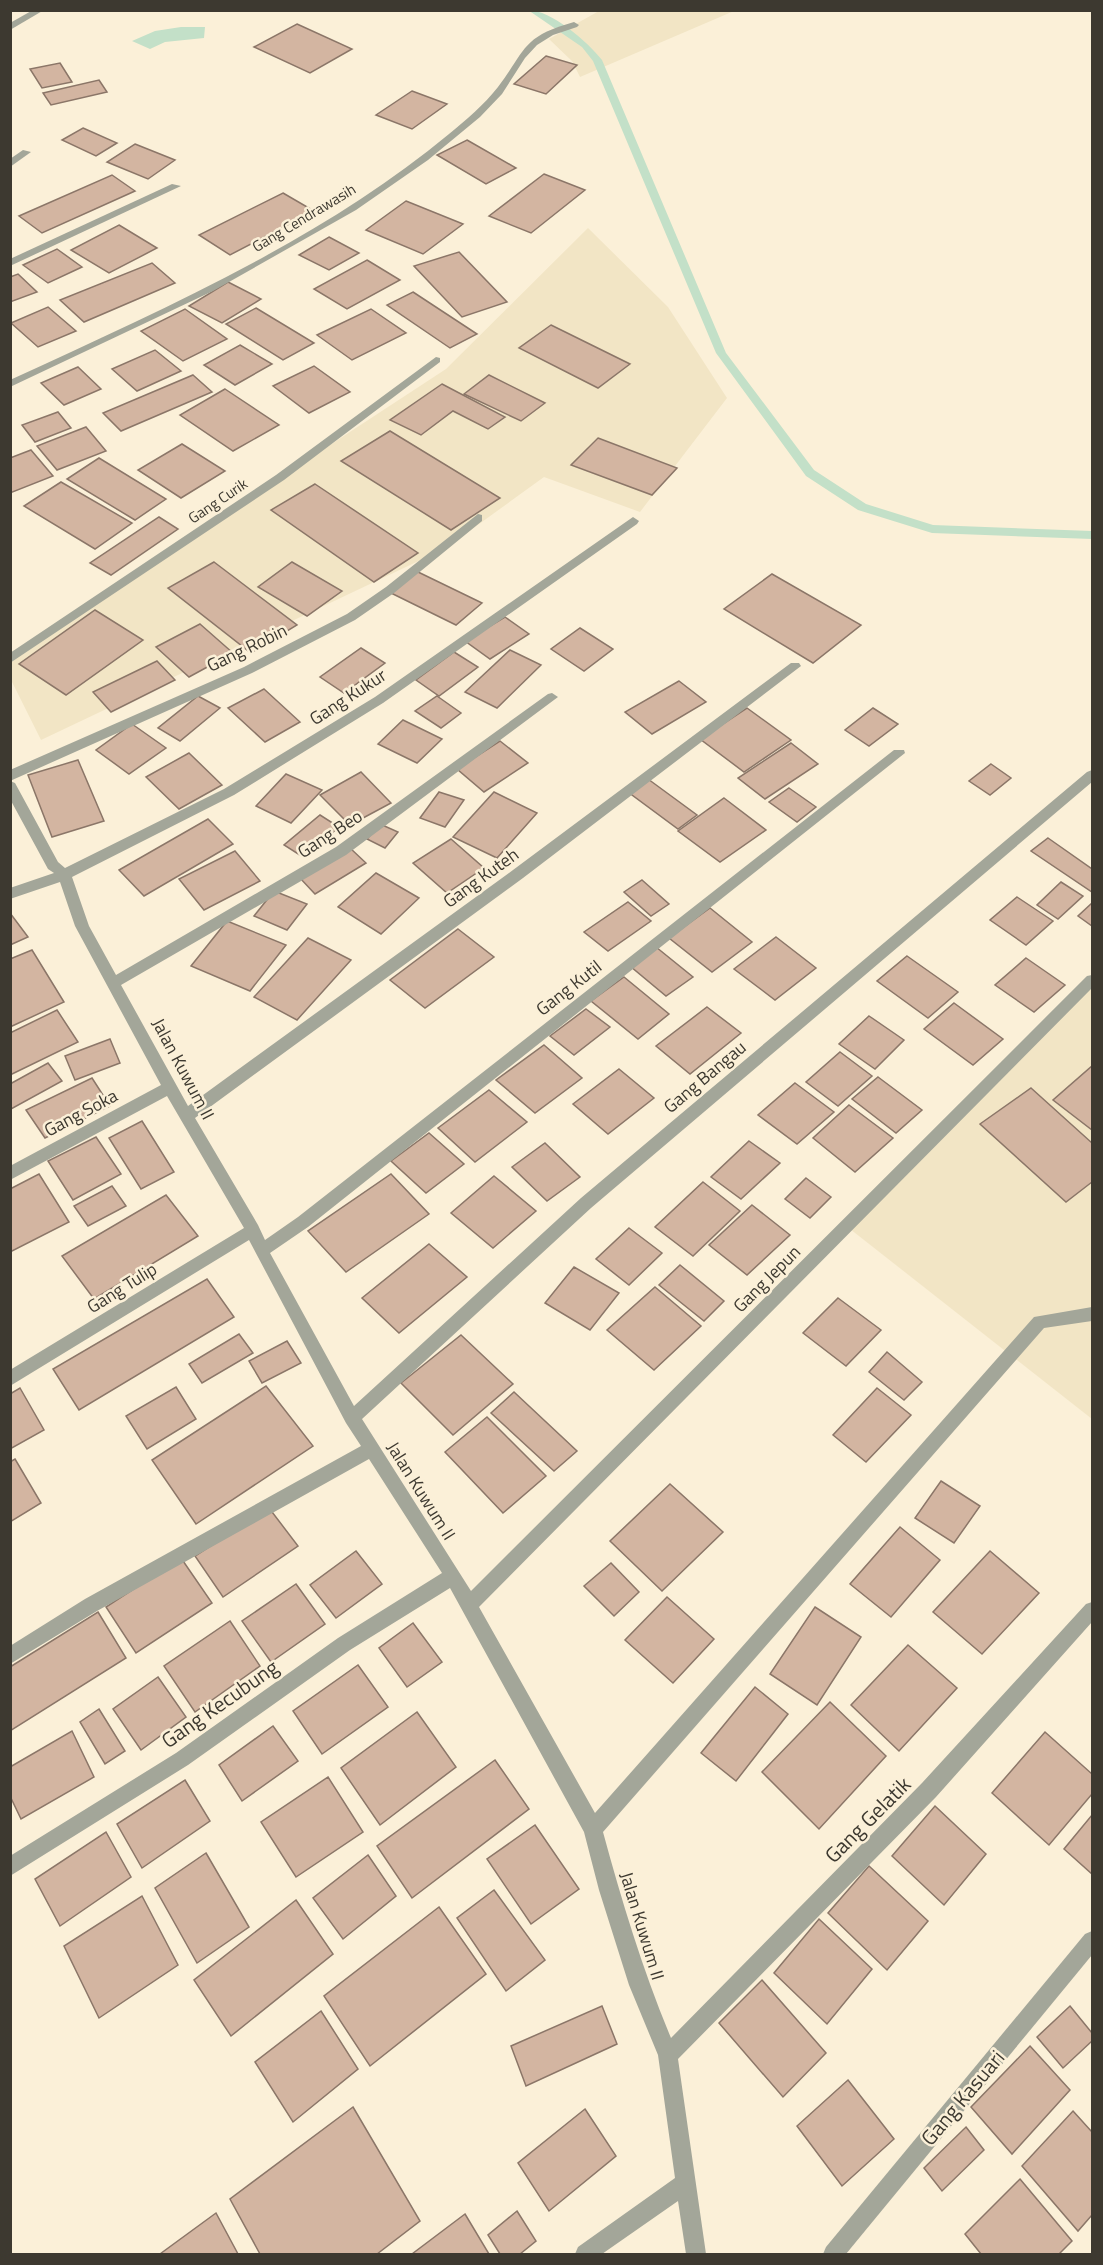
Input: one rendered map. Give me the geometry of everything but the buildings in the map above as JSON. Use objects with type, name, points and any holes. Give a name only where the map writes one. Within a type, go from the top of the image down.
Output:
[{"type":"street","points":[[10,27],[40,10]]},
{"type":"street","name":"Gang Cendrawasih","points":[[10,384],[134,326],[266,259],[362,202],[402,174],[478,112],[499,92],[530,45],[546,35],[574,26]]},
{"type":"street","points":[[10,164],[26,152]]},
{"type":"street","points":[[10,263],[176,186]]},
{"type":"street","name":"Gang Curik","points":[[10,659],[320,450],[382,405],[436,360]]},
{"type":"street","name":"Gang Robin","points":[[10,776],[248,670],[351,616],[390,590],[478,518]]},
{"type":"street","name":"Gang Kukur","points":[[10,894],[64,875],[229,792],[379,700],[633,521]]},
{"type":"street","name":"Gang Kuteh","points":[[186,1116],[518,874],[795,666]]},
{"type":"street","name":"Gang Beo","points":[[115,982],[341,851],[552,697]]},
{"type":"street","name":"Gang Kutil","points":[[261,1251],[303,1222],[898,753]]},
{"type":"street","name":"Gang Bangau","points":[[352,1418],[586,1203],[1092,775]]},
{"type":"street","name":"Jalan Kuwum II","points":[[10,786],[53,865],[64,875],[82,926],[115,982],[186,1116],[253,1230],[261,1251],[352,1418],[453,1576],[593,1829],[639,1985],[668,2055],[678,2140],[696,2254]]},
{"type":"street","name":"Gang Jepun","points":[[469,1605],[1092,980]]},
{"type":"street","name":"Gang Soka","points":[[10,1174],[170,1087]]},
{"type":"street","name":"Gang Tulip","points":[[10,1379],[253,1230]]},
{"type":"street","points":[[593,1829],[1040,1322],[1092,1314]]},
{"type":"street","points":[[10,1656],[91,1605],[371,1449]]},
{"type":"street","name":"Gang Kecubung","points":[[10,1867],[182,1759],[344,1644],[453,1576]]},
{"type":"street","name":"Gang Gelatik","points":[[668,2055],[930,1790],[1092,1610]]},
{"type":"street","name":"Gang Kasuari","points":[[833,2254],[1092,1941]]},
{"type":"street","points":[[585,2254],[686,2183]]},
{"type":"shaded area","points":[[599,11],[734,11],[580,77],[572,61],[549,39]]},
{"type":"shaded area","points":[[181,27],[205,27],[204,38],[165,42],[150,49],[132,41],[155,31]]},
{"type":"shaded area","points":[[588,228],[668,307],[727,398],[640,512],[544,477],[446,548],[41,740],[11,680],[11,654],[446,369]]},
{"type":"shaded area","points":[[1092,980],[1092,1419],[850,1229]]},
{"type":"waterway","points":[[532,10],[585,45],[597,60],[721,353],[810,473],[862,507],[932,529],[1092,535]]}]
